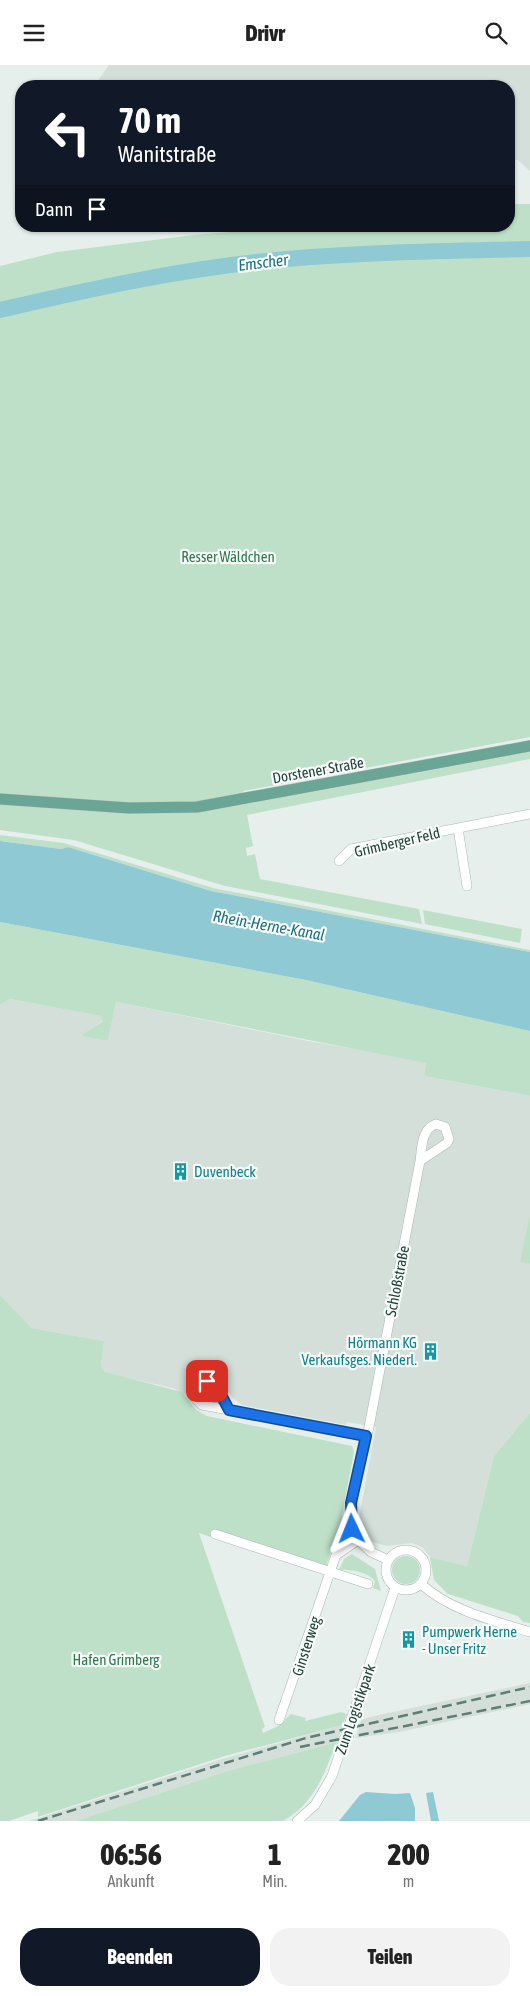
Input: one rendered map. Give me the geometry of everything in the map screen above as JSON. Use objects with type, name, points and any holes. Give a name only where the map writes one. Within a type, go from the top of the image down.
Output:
[{"type":"main road","name":"Dorstener Straße","points":[[0,799],[96,807],[165,808],[212,805],[530,747]]},
{"type":"street","name":"Grimberger Feld","points":[[339,861],[351,849],[530,814]]},
{"type":"street","name":"Grimberger Feld","points":[[458,828],[467,886]]},
{"type":"street","name":"Schloßstraße","points":[[358,1540],[352,1529],[351,1503],[420,1161]]},
{"type":"street","points":[[229,1410],[366,1436]]},
{"type":"street","points":[[215,1534],[368,1583]]},
{"type":"street","points":[[358,1540],[371,1552],[388,1560]]},
{"type":"street","name":"Ginsterweg","points":[[279,1720],[336,1555],[358,1540]]},
{"type":"street","points":[[406,1549],[420,1555],[427,1569],[421,1584],[406,1591],[395,1587],[386,1575],[388,1560],[395,1553],[406,1549]]},
{"type":"street","points":[[421,1584],[444,1602],[530,1631]]},
{"type":"street","name":"Zum Logistikpark","points":[[297,1821],[315,1805],[332,1777],[395,1587]]},
{"type":"shaded area","points":[[109,65],[530,65],[530,171],[518,160],[515,160],[515,80],[98,80]]},
{"type":"shaded area","points":[[10,999],[100,1016],[103,1020],[83,1035],[108,1041],[116,1002],[308,1041],[409,1058],[426,1063],[424,1076],[530,1096],[530,1214],[521,1262],[530,1264],[530,1413],[494,1456],[467,1566],[430,1557],[423,1548],[412,1543],[387,1546],[373,1542],[364,1534],[359,1518],[376,1427],[347,1422],[346,1425],[242,1405],[232,1397],[219,1379],[210,1374],[199,1374],[192,1378],[187,1386],[186,1395],[173,1388],[109,1374],[105,1372],[101,1365],[104,1341],[32,1328],[0,1295],[0,1005]]},
{"type":"shaded area","points":[[530,1683],[530,1704],[399,1732],[356,1738],[361,1720]]},
{"type":"shaded area","points":[[343,1725],[337,1742],[227,1771],[76,1821],[29,1821],[222,1759]]},
{"type":"green space","name":"Resser Wäldchen","points":[[515,204],[530,204],[530,737],[243,791],[246,804],[530,752],[530,759],[247,815],[253,846],[246,848],[247,856],[255,854],[260,879],[419,909],[422,924],[225,886],[74,840],[0,830],[0,266],[57,252],[231,232],[515,232]]},
{"type":"green space","points":[[0,835],[64,843],[213,888],[530,950],[530,952],[211,891],[68,847],[61,849],[0,841]]},
{"type":"green space","points":[[423,910],[522,929],[520,943],[425,924]]},
{"type":"green space","points":[[0,922],[306,980],[530,1031],[530,1096],[424,1076],[426,1063],[116,1002],[108,1041],[83,1036],[83,1034],[103,1021],[100,1016],[10,999],[0,1005]]},
{"type":"green space","points":[[530,1214],[530,1264],[520,1262]]},
{"type":"green space","name":"Hafen Grimberg","points":[[0,1295],[32,1328],[104,1341],[101,1365],[105,1372],[182,1392],[196,1410],[207,1416],[352,1446],[354,1452],[342,1515],[344,1537],[331,1552],[326,1566],[213,1531],[211,1537],[199,1533],[265,1727],[262,1729],[263,1733],[278,1726],[291,1714],[306,1718],[305,1721],[341,1712],[347,1714],[343,1725],[225,1756],[38,1817],[38,1811],[9,1821],[0,1821]]},
{"type":"green space","points":[[530,1413],[530,1623],[523,1622],[518,1616],[448,1594],[434,1580],[430,1557],[467,1566],[494,1456]]},
{"type":"green space","points":[[352,1554],[375,1569],[381,1591],[373,1588],[375,1581],[368,1575],[348,1570],[339,1570],[344,1559]]},
{"type":"green space","points":[[406,1556],[416,1560],[420,1570],[416,1580],[406,1584],[396,1580],[392,1570],[396,1560]]},
{"type":"green space","points":[[337,1742],[323,1776],[311,1797],[294,1814],[283,1821],[76,1821],[227,1771]]},
{"type":"water","name":"Rhein-Herne-Kanal","points":[[0,841],[61,849],[68,847],[211,891],[530,952],[530,1031],[306,980],[0,922]]},
{"type":"water","points":[[366,1792],[410,1793],[415,1808],[415,1821],[339,1821],[360,1795]]},
{"type":"water","points":[[433,1792],[439,1821],[431,1821],[426,1793]]},
{"type":"waterway","name":"Emscher","points":[[0,310],[143,279],[215,267],[378,253],[530,249]]},
{"type":"railway","points":[[38,1821],[306,1738],[530,1687]]},
{"type":"railway","points":[[300,1747],[530,1701]]},
{"type":"place","name":"Duvenbeck","points":[[180,1171]]},
{"type":"place","name":"Hörmann KG Verkaufsges. Niederl.","points":[[431,1351]]},
{"type":"place","name":"Pumpwerk Herne - Unser Fritz","points":[[408,1640]]},
{"type":"route","points":[[207,1381],[217,1387],[229,1410],[366,1436],[351,1503],[352,1529]]}]
